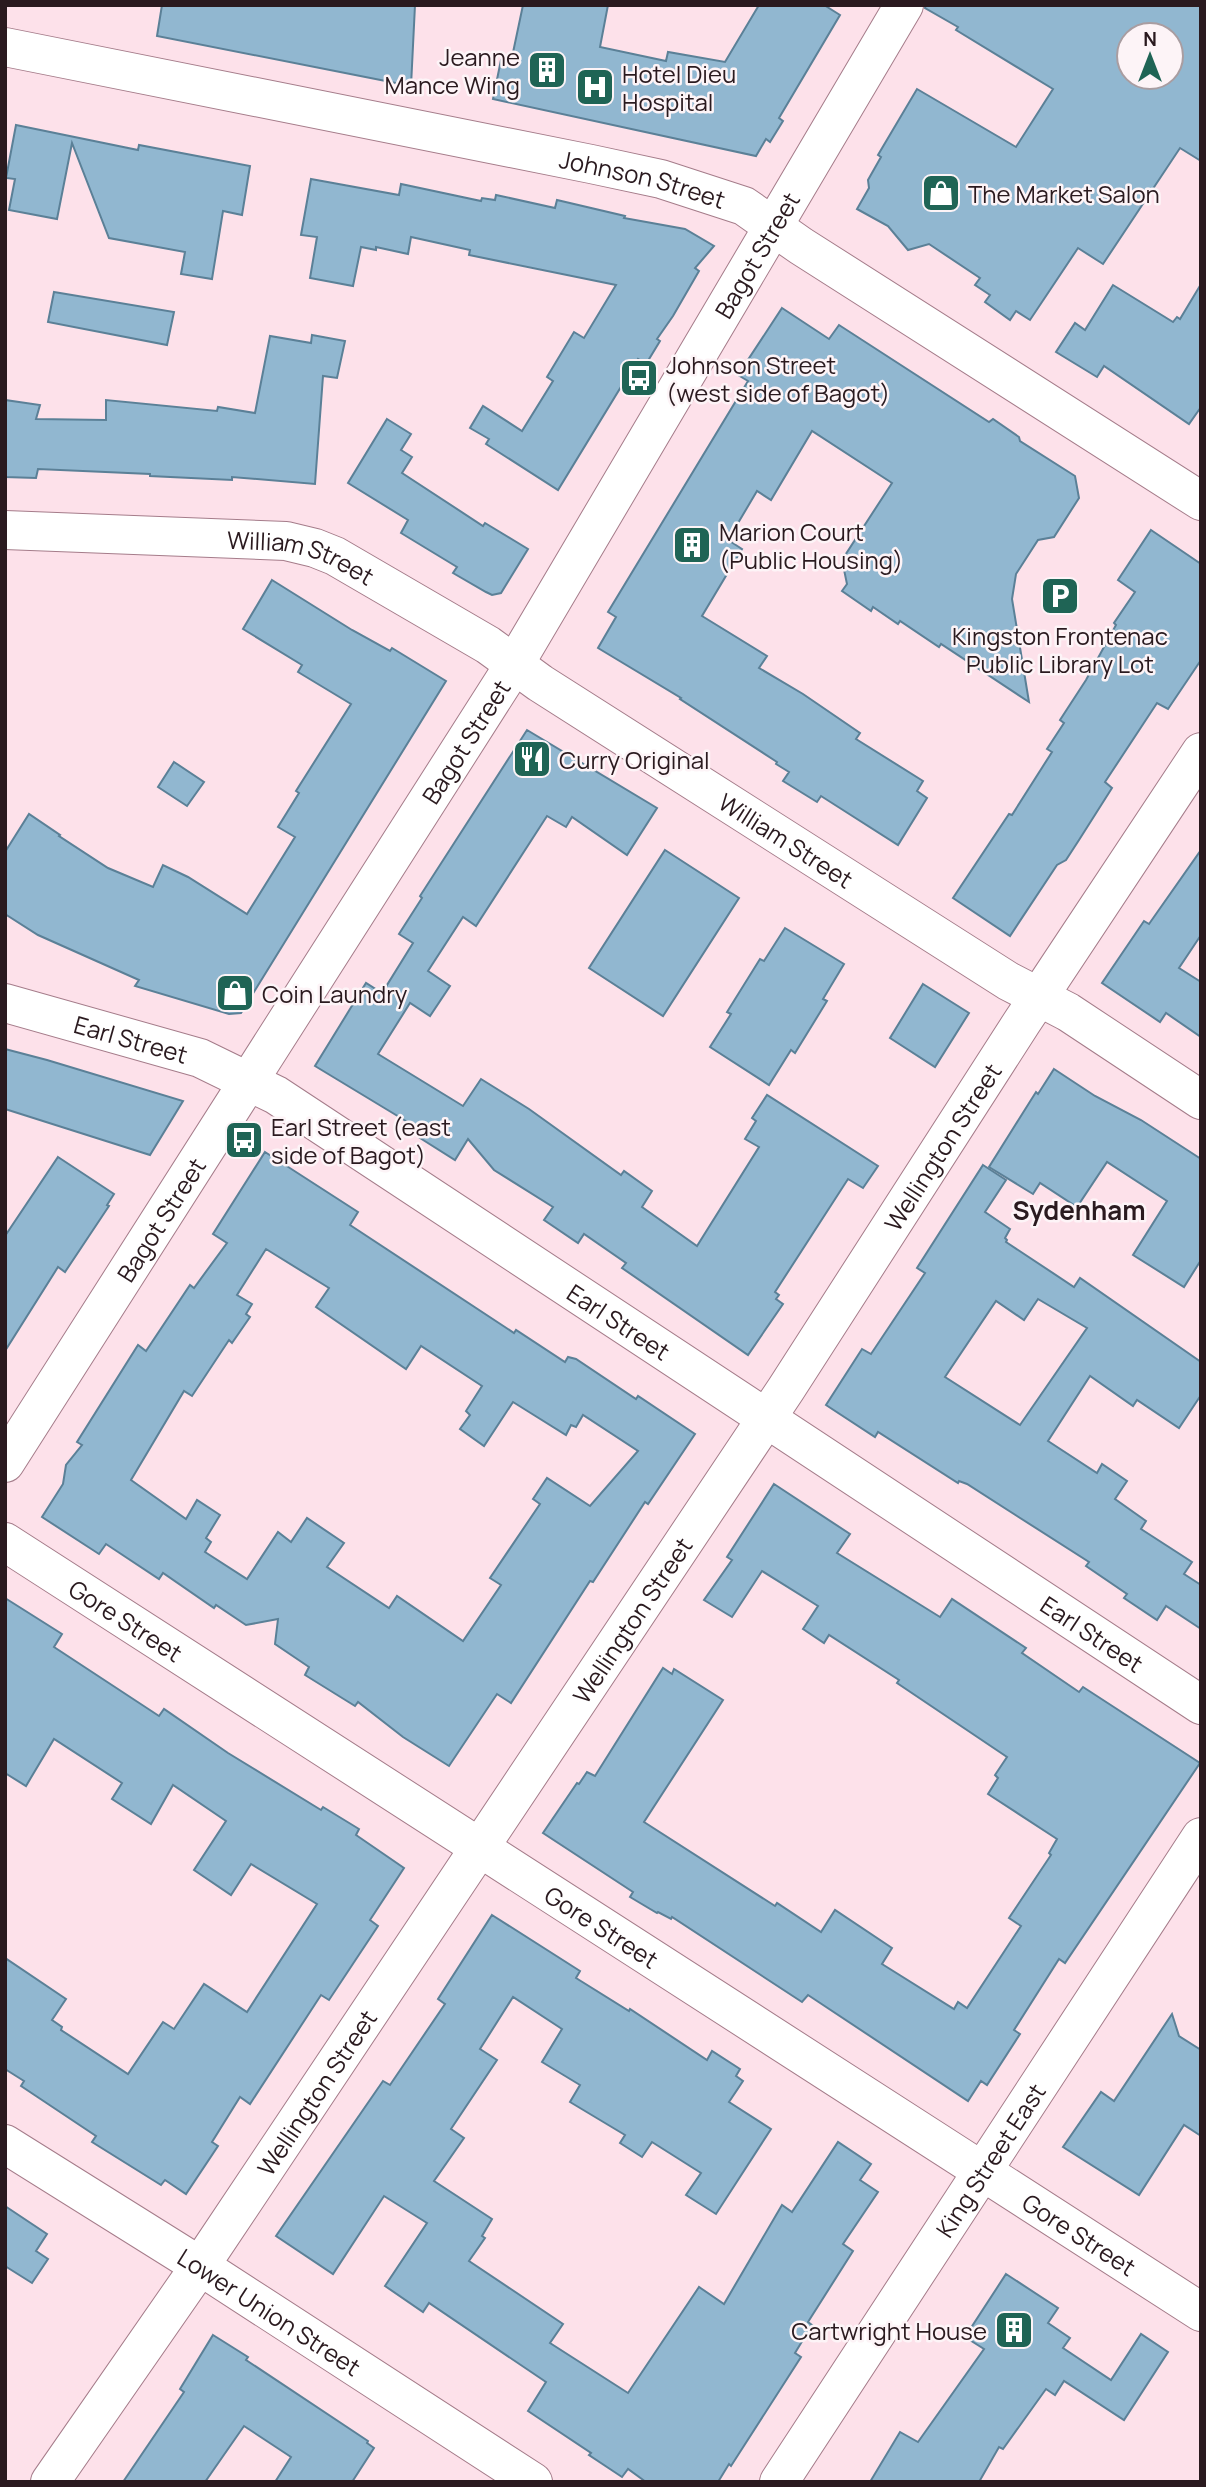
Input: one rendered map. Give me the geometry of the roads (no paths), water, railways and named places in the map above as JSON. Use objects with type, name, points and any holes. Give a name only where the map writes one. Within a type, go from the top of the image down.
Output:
[{"type":"street","name":"Bagot Street","points":[[5,1463],[514,665],[904,5]]},
{"type":"street","name":"Johnson Street","points":[[5,47],[661,179],[744,206],[1201,501]]},
{"type":"street","name":"William Street","points":[[5,530],[286,541],[335,556],[488,645],[514,665],[1008,981],[1068,1012],[1201,1100]]},
{"type":"street","name":"Wellington Street","points":[[50,2482],[200,2266],[480,1848],[766,1418],[1201,752]]},
{"type":"street","name":"Earl Street","points":[[5,1003],[200,1058],[276,1095],[1201,1705]]},
{"type":"street","name":"Gore Street","points":[[5,1542],[1201,2312]]},
{"type":"street","name":"King Street East","points":[[779,2482],[1201,1837]]},
{"type":"street","name":"Lower Union Street","points":[[5,2144],[200,2266],[533,2482]]},
{"type":"place","name":"Jeanne Mance Wing","points":[[547,70]]},
{"type":"place","name":"Hotel Dieu Hospital","points":[[595,87]]},
{"type":"place","name":"The Market Salon","points":[[941,193]]},
{"type":"place","name":"Johnson Street (west side of Bagot)","points":[[639,378]]},
{"type":"place","name":"Marion Court (Public Housing)","points":[[692,545]]},
{"type":"place","name":"Kingston Frontenac Public Library Lot","points":[[1060,596]]},
{"type":"place","name":"Curry Original","points":[[532,759]]},
{"type":"place","name":"Coin Laundry","points":[[235,993]]},
{"type":"place","name":"Earl Street (east side of Bagot)","points":[[244,1140]]},
{"type":"place","name":"Cartwright House","points":[[1014,2330]]},
{"type":"district","name":"Sydenham","points":[[1079,1210]]}]
